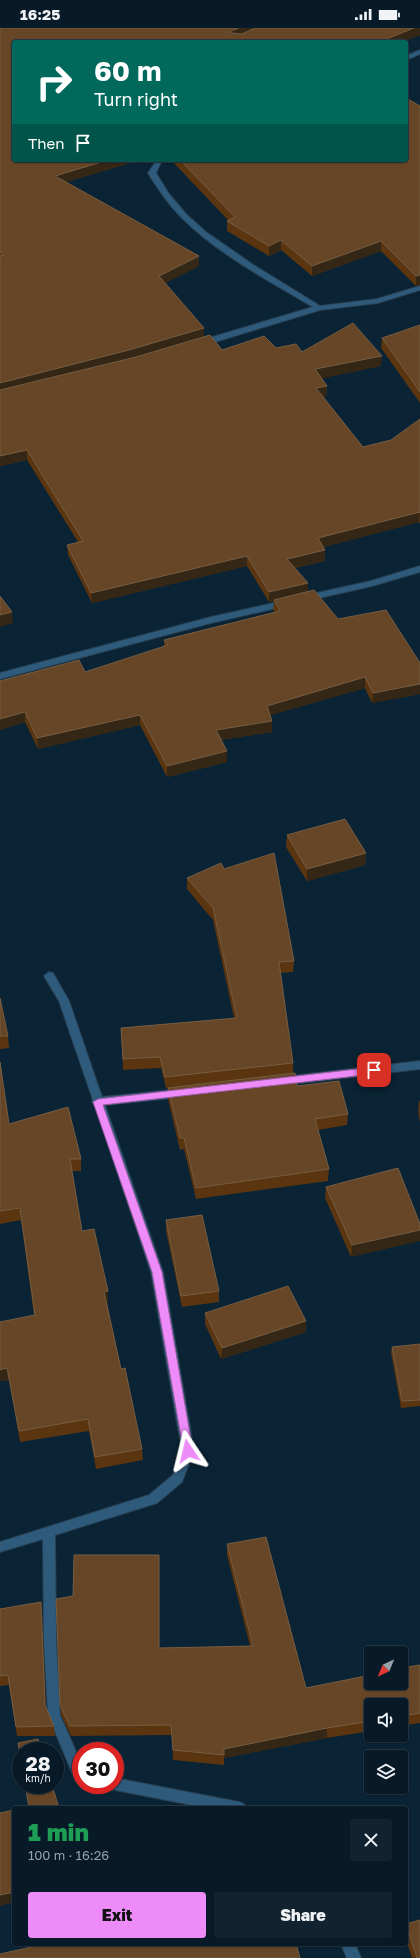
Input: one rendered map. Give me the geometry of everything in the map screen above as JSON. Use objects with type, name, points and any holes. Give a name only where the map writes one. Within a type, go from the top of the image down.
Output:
[{"type":"street","points":[[408,57],[420,52]]},
{"type":"street","points":[[160,162],[152,173],[158,185],[198,231],[222,248],[319,308]]},
{"type":"street","points":[[193,346],[319,308],[378,301],[420,288]]},
{"type":"street","points":[[0,676],[211,620],[372,583],[420,569]]},
{"type":"street","points":[[0,1547],[153,1499],[178,1478],[188,1451],[157,1272],[64,1001],[49,976]]},
{"type":"street","points":[[270,1082],[420,1065]]},
{"type":"street","points":[[98,1102],[192,1092]]},
{"type":"street","points":[[49,1532],[50,1642],[54,1715],[72,1757]]},
{"type":"street","points":[[124,1786],[229,1806]]},
{"type":"street","points":[[349,1946],[354,1958]]},
{"type":"building","points":[[0,28],[239,28],[231,31],[231,33],[242,34],[255,28],[414,28],[384,40],[12,40],[12,162],[101,162],[55,176],[199,256],[159,276],[204,328],[129,350],[0,383],[0,256],[4,255],[0,252]]},
{"type":"building","points":[[408,99],[420,106],[420,275],[416,276],[381,241],[312,266],[281,240],[269,246],[227,221],[235,217],[182,162],[408,162]]},
{"type":"building","points":[[353,323],[382,356],[315,369],[327,386],[316,388],[363,447],[391,440],[420,419],[420,512],[318,538],[325,550],[287,559],[308,583],[269,592],[247,556],[91,593],[67,545],[83,541],[27,450],[0,456],[0,390],[136,357],[210,335],[222,350],[264,336],[276,348],[296,344],[302,352]]},
{"type":"building","points":[[420,325],[420,392],[382,338]]},
{"type":"building","points":[[314,590],[338,619],[386,610],[420,663],[420,684],[373,693],[365,677],[267,706],[272,721],[216,730],[227,751],[167,766],[140,715],[37,738],[25,712],[0,719],[0,681],[79,660],[85,672],[168,645],[164,640],[280,611],[274,600]]},
{"type":"building","points":[[0,596],[12,612],[0,615]]},
{"type":"building","points":[[345,819],[366,853],[307,869],[287,835]]},
{"type":"building","points":[[274,853],[294,961],[279,962],[293,1063],[165,1077],[160,1057],[123,1059],[121,1028],[237,1018],[213,908],[187,878],[221,863],[224,869]]},
{"type":"building","points":[[0,998],[8,1036],[0,1036]]},
{"type":"building","points":[[0,1062],[9,1124],[68,1107],[81,1159],[70,1159],[82,1231],[94,1229],[108,1291],[104,1292],[121,1369],[125,1368],[142,1449],[95,1457],[88,1419],[19,1431],[7,1368],[0,1370],[0,1322],[35,1315],[20,1208],[0,1211]]},
{"type":"building","points":[[295,1073],[297,1086],[339,1081],[348,1114],[315,1119],[329,1169],[196,1188],[184,1138],[180,1138],[168,1088]]},
{"type":"building","points":[[398,1168],[420,1224],[420,1230],[352,1245],[326,1187]]},
{"type":"building","points":[[202,1215],[219,1291],[181,1296],[166,1220]]},
{"type":"building","points":[[288,1286],[306,1321],[222,1348],[205,1313]]},
{"type":"building","points":[[420,1344],[420,1400],[402,1401],[392,1347]]},
{"type":"building","points":[[266,1537],[306,1688],[364,1676],[364,1690],[408,1690],[408,1667],[420,1665],[420,1713],[408,1715],[408,1698],[364,1698],[364,1722],[224,1749],[224,1755],[173,1750],[171,1725],[70,1726],[60,1705],[56,1599],[73,1596],[74,1555],[159,1555],[159,1648],[253,1646],[227,1544]]},
{"type":"building","points":[[41,1602],[45,1705],[54,1726],[16,1727],[8,1675],[0,1676],[0,1609]]},
{"type":"building","points":[[38,1739],[39,1742],[23,1742]]},
{"type":"building","points":[[27,1794],[55,1794],[58,1806],[29,1806]]},
{"type":"building","points":[[12,1810],[12,1892],[0,1895],[0,1813]]},
{"type":"building","points":[[420,1920],[420,1958],[417,1958],[408,1930],[408,1923]]},
{"type":"building","points":[[36,1946],[297,1946],[300,1958],[0,1958],[0,1954]]},
{"type":"route","points":[[188,1451],[157,1272],[98,1102],[374,1070]]}]
